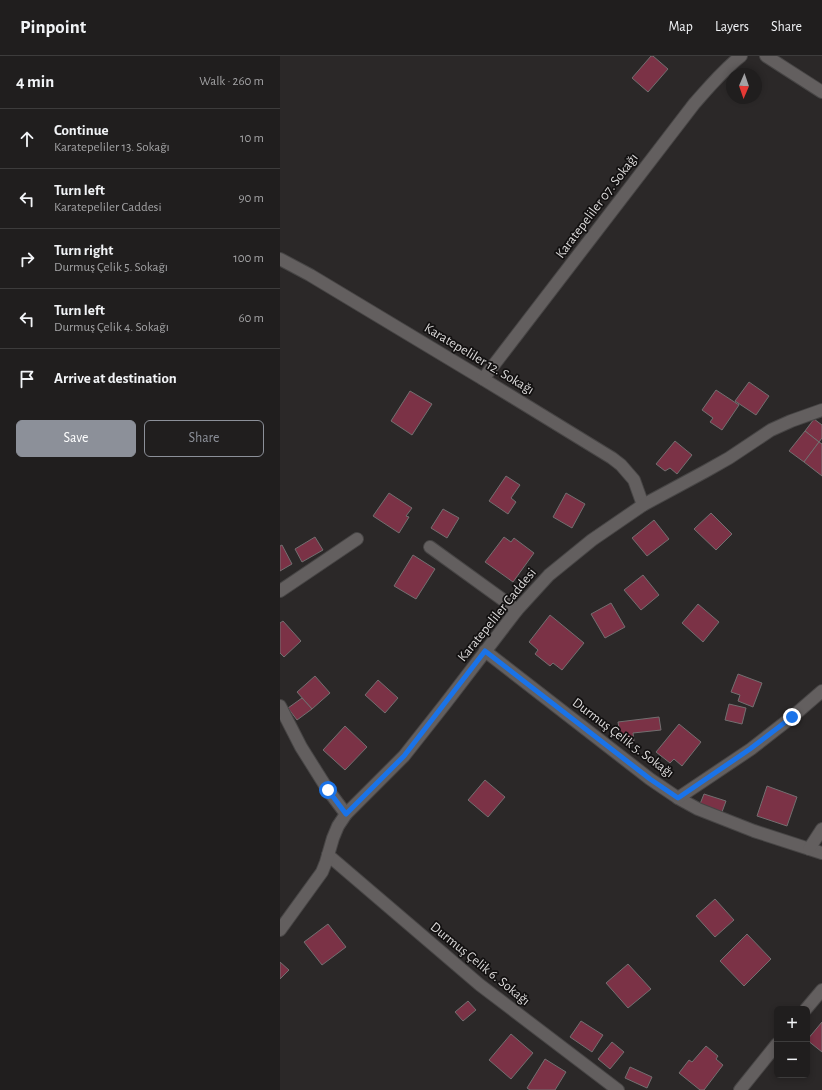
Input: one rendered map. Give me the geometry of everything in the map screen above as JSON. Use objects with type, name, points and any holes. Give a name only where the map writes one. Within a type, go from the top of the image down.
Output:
[{"type":"street","name":"Karatepeliler 07. Sokağı","points":[[484,379],[694,104],[714,81],[741,56]]},
{"type":"street","points":[[766,56],[822,92]]},
{"type":"street","name":"Karatepeliler 12. Sokağı","points":[[280,259],[310,275],[484,379],[612,458],[621,465],[634,480],[643,505]]},
{"type":"street","name":"Karatepeliler Caddesi","points":[[280,930],[322,872],[333,838],[338,826],[346,814],[404,756],[517,610],[549,575],[592,540],[643,505],[729,458],[771,430],[822,410]]},
{"type":"street","points":[[280,591],[357,539]]},
{"type":"street","points":[[430,546],[517,610]]},
{"type":"street","name":"Durmuş Çelik 5. Sokağı","points":[[485,651],[650,779],[678,798],[698,809],[754,832],[822,853]]},
{"type":"street","points":[[678,798],[750,749],[792,717],[822,691]]},
{"type":"street","points":[[280,706],[301,747],[328,790],[346,814]]},
{"type":"street","points":[[809,849],[822,829]]},
{"type":"street","name":"Durmuş Çelik 6. Sokağı","points":[[328,855],[480,985],[618,1090]]},
{"type":"street","points":[[809,1006],[822,990]]},
{"type":"street","points":[[740,1090],[774,1048]]},
{"type":"building","points":[[651,56],[653,56],[668,69],[648,92],[632,78]]},
{"type":"building","points":[[749,382],[769,396],[756,415],[735,401]]},
{"type":"building","points":[[716,390],[739,405],[722,430],[710,422],[713,418],[702,410]]},
{"type":"building","points":[[410,391],[432,404],[412,435],[391,421]]},
{"type":"building","points":[[814,419],[822,425],[822,438],[819,442],[805,431]]},
{"type":"building","points":[[805,431],[819,442],[804,462],[789,451]]},
{"type":"building","points":[[675,441],[692,455],[677,474],[670,468],[665,471],[656,464]]},
{"type":"building","points":[[819,442],[822,444],[822,476],[804,462]]},
{"type":"building","points":[[506,476],[520,485],[511,498],[516,502],[508,514],[489,501]]},
{"type":"building","points":[[389,493],[412,508],[406,516],[409,517],[399,533],[373,516]]},
{"type":"building","points":[[566,493],[585,504],[572,528],[553,517]]},
{"type":"building","points":[[443,509],[459,518],[447,538],[431,528]]},
{"type":"building","points":[[711,513],[732,534],[716,550],[694,529]]},
{"type":"building","points":[[654,520],[669,539],[647,556],[632,538]]},
{"type":"building","points":[[315,537],[323,550],[302,562],[295,549]]},
{"type":"building","points":[[504,537],[511,542],[514,538],[534,553],[513,582],[485,562]]},
{"type":"building","points":[[282,545],[292,564],[280,571],[280,546]]},
{"type":"building","points":[[413,555],[435,569],[416,599],[394,586]]},
{"type":"building","points":[[643,575],[659,595],[641,610],[624,590]]},
{"type":"building","points":[[611,603],[625,627],[605,638],[591,614]]},
{"type":"building","points":[[698,604],[719,622],[703,642],[682,623]]},
{"type":"building","points":[[550,615],[584,643],[562,670],[553,663],[550,666],[535,654],[538,650],[529,642]]},
{"type":"building","points":[[283,621],[301,641],[284,657],[280,653],[280,623]]},
{"type":"building","points":[[738,674],[762,683],[753,707],[738,701],[740,695],[731,692]]},
{"type":"building","points":[[315,676],[330,693],[312,709],[297,692]]},
{"type":"building","points":[[378,680],[398,698],[385,713],[365,695]]},
{"type":"building","points":[[302,698],[312,709],[297,720],[288,708]]},
{"type":"building","points":[[729,704],[746,708],[742,724],[725,720]]},
{"type":"building","points":[[659,717],[661,730],[633,733],[634,741],[621,742],[618,722]]},
{"type":"building","points":[[679,724],[701,742],[682,766],[674,759],[670,763],[656,752]]},
{"type":"building","points":[[345,726],[367,747],[345,770],[323,750]]},
{"type":"building","points":[[485,780],[505,797],[488,817],[468,800]]},
{"type":"building","points":[[767,786],[797,797],[787,826],[757,816]]},
{"type":"building","points":[[704,794],[726,801],[722,812],[700,804]]},
{"type":"building","points":[[715,899],[734,920],[715,937],[696,916]]},
{"type":"building","points":[[328,924],[346,947],[322,965],[304,942]]},
{"type":"building","points":[[747,934],[771,959],[744,986],[720,961]]},
{"type":"building","points":[[280,962],[289,970],[280,979]]},
{"type":"building","points":[[628,964],[651,989],[628,1008],[606,983]]},
{"type":"building","points":[[468,1001],[476,1010],[463,1021],[455,1012]]},
{"type":"building","points":[[581,1021],[603,1035],[592,1052],[570,1037]]},
{"type":"building","points":[[822,1022],[822,1052],[810,1042],[810,1036]]},
{"type":"building","points":[[511,1034],[533,1053],[511,1079],[489,1060]]},
{"type":"building","points":[[612,1042],[624,1052],[610,1069],[598,1059]]},
{"type":"building","points":[[706,1046],[718,1056],[716,1059],[723,1065],[704,1090],[700,1090],[679,1073],[689,1060],[692,1062]]},
{"type":"building","points":[[545,1059],[566,1072],[555,1090],[530,1090],[527,1088]]},
{"type":"building","points":[[630,1067],[652,1077],[647,1088],[625,1078]]},
{"type":"route","points":[[328,790],[346,814],[404,756],[485,651],[650,779],[678,798],[750,749],[792,717]]}]
